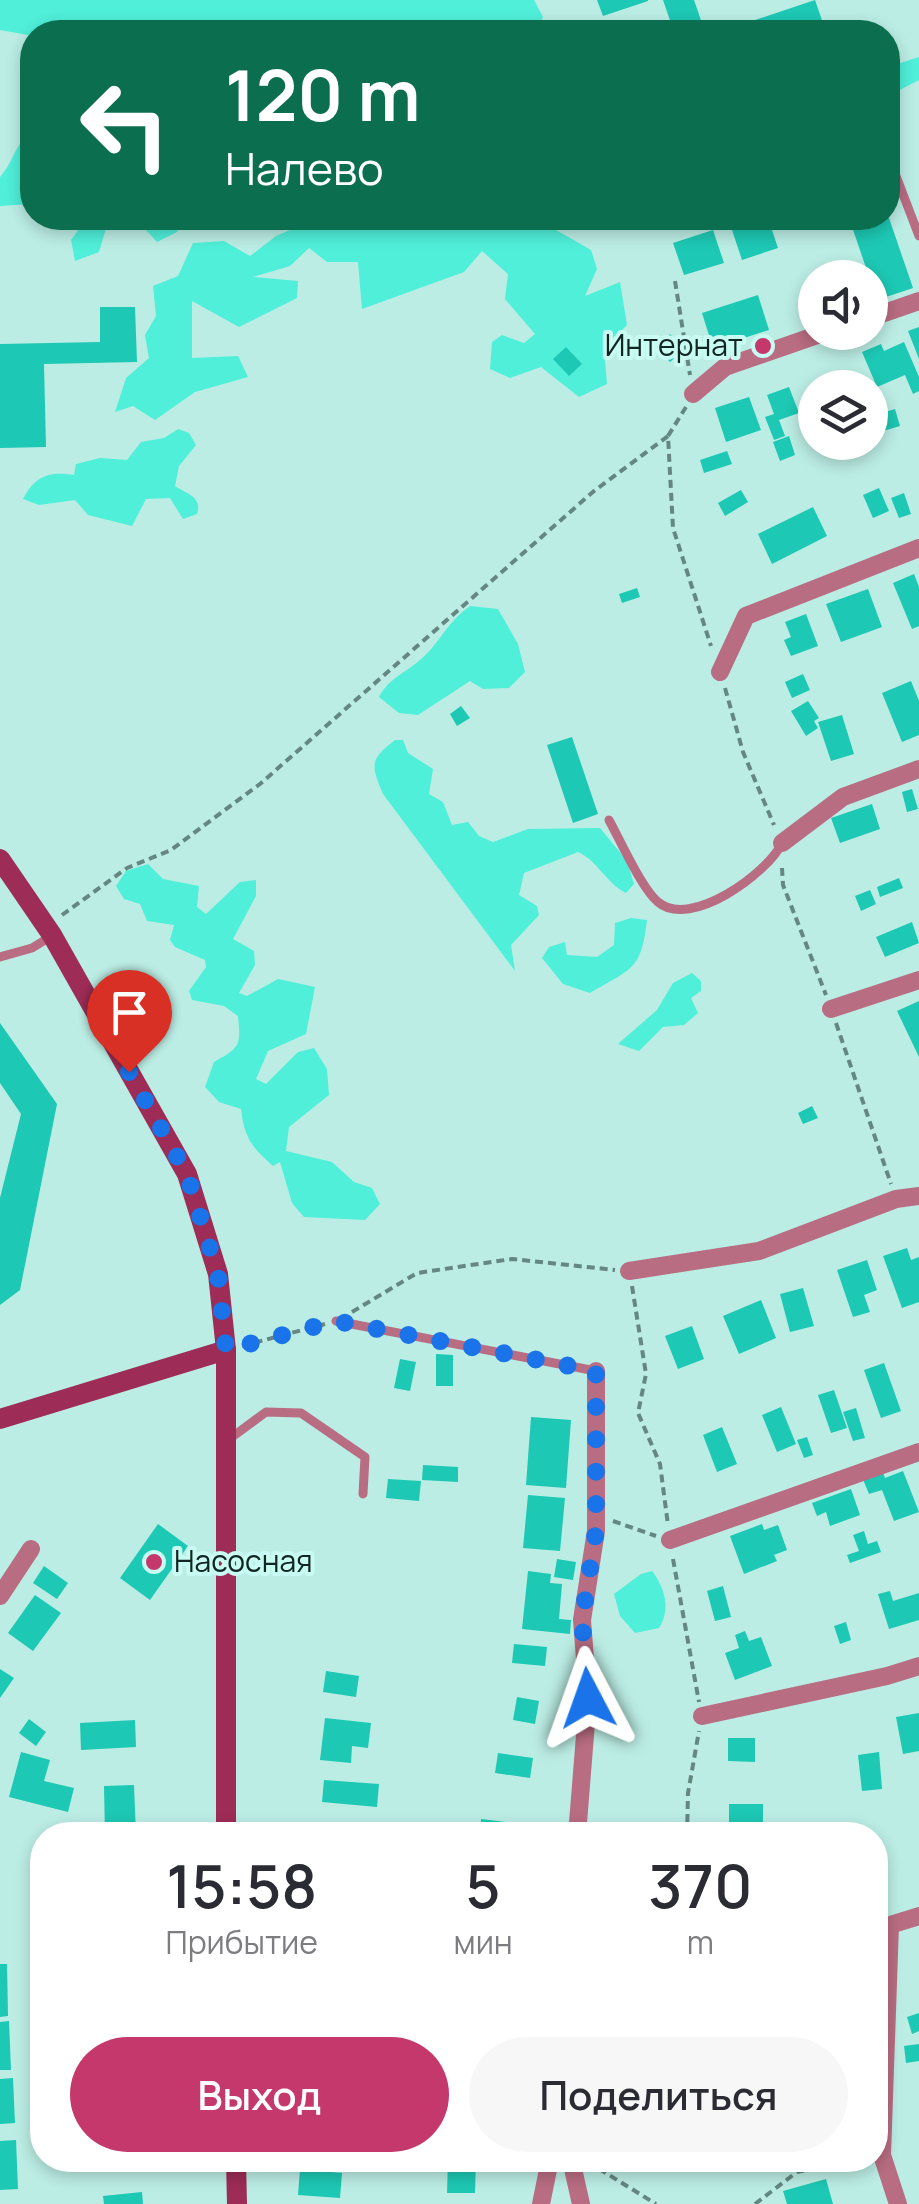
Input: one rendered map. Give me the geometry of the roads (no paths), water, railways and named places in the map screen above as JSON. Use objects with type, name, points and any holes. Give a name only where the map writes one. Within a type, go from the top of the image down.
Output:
[{"type":"main road","points":[[0,859],[49,931],[187,1174],[218,1274],[226,1350],[226,1822]]},
{"type":"main road","points":[[0,1420],[226,1350]]},
{"type":"main road","points":[[236,2172],[237,2204]]},
{"type":"street","points":[[888,312],[919,301]]},
{"type":"street","points":[[693,394],[725,366],[798,341]]},
{"type":"street","points":[[720,672],[746,616],[919,548]]},
{"type":"street","points":[[782,843],[843,797],[919,770]]},
{"type":"street","points":[[831,1009],[919,980]]},
{"type":"street","points":[[629,1271],[759,1251],[896,1199],[919,1196]]},
{"type":"street","points":[[578,1822],[588,1698],[582,1620],[596,1515],[596,1371]]},
{"type":"street","points":[[670,1540],[919,1452]]},
{"type":"street","points":[[0,1596],[31,1549]]},
{"type":"street","points":[[702,1716],[919,1666]]},
{"type":"street","points":[[888,1982],[890,1925],[919,1916]]},
{"type":"street","points":[[541,2204],[548,2172]]},
{"type":"street","points":[[574,2172],[581,2204]]},
{"type":"street","points":[[888,2172],[898,2204]]},
{"type":"lane","points":[[900,188],[918,238]]},
{"type":"lane","points":[[609,820],[658,903],[676,910],[700,908],[738,887],[774,859],[782,843]]},
{"type":"lane","points":[[0,957],[32,948],[49,931]]},
{"type":"lane","points":[[336,1321],[596,1371]]},
{"type":"lane","points":[[226,1441],[266,1412],[301,1413],[365,1457],[363,1494]]},
{"type":"place","name":"Интернат","points":[[763,346]]},
{"type":"place","name":"Насосная","points":[[154,1562]]}]
